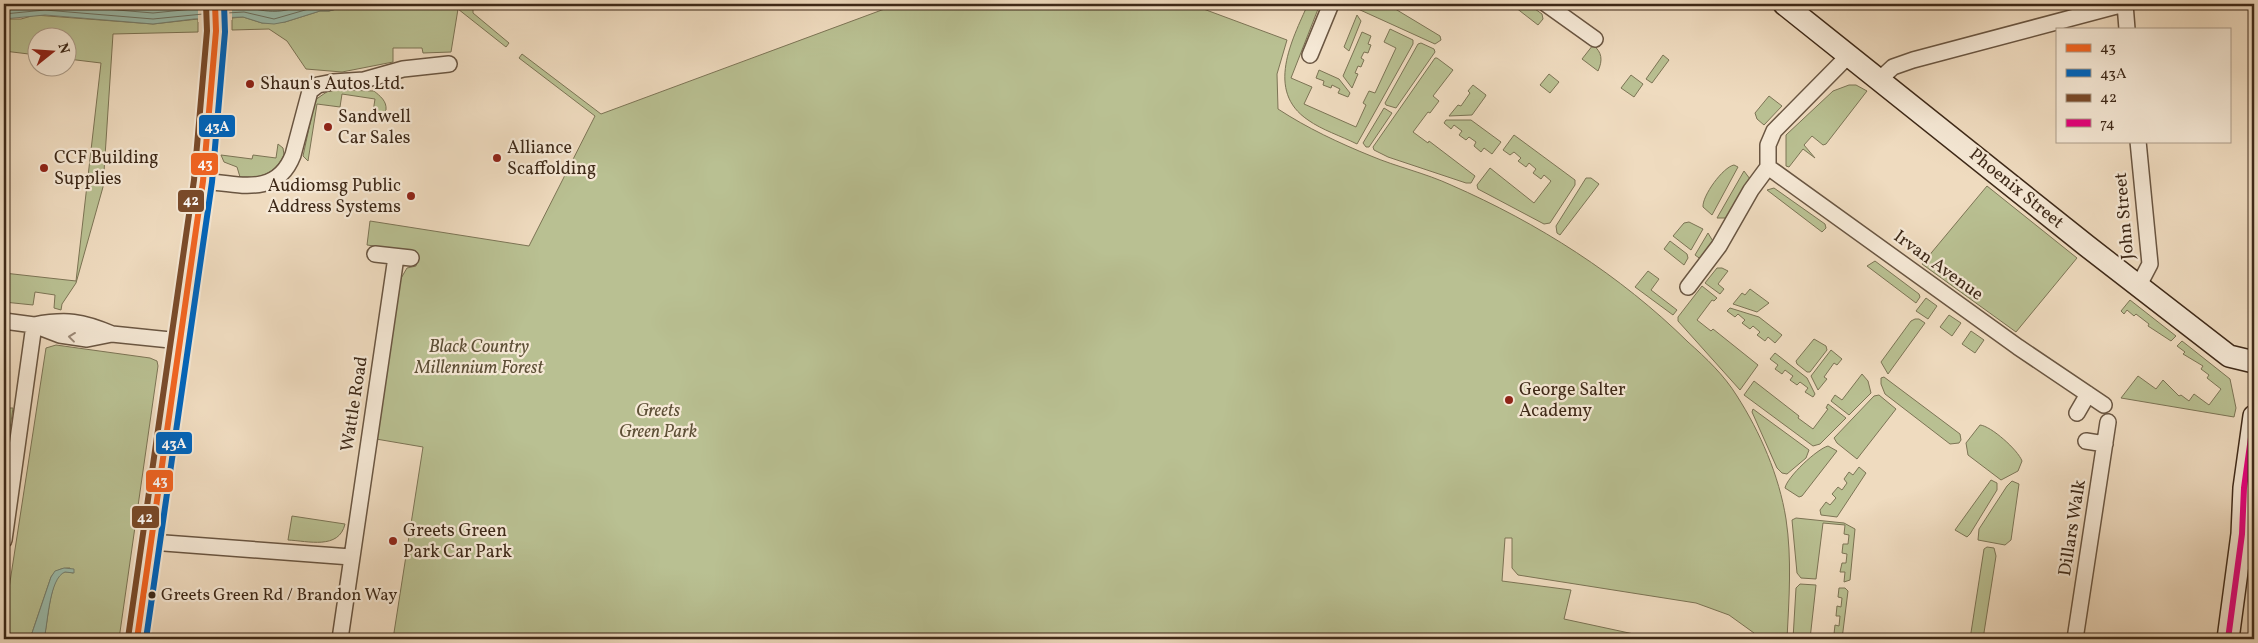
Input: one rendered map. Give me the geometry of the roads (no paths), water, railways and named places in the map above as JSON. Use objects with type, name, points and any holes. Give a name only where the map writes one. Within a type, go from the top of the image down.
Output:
[{"type":"street","points":[[137,639],[204,181],[216,31],[215,4]]},
{"type":"street","points":[[1310,54],[1331,4]]},
{"type":"street","points":[[1546,4],[1595,39]]},
{"type":"street","name":"Phoenix Street","points":[[1784,4],[2087,246],[2229,356],[2254,362]]},
{"type":"street","points":[[1880,79],[1893,67],[1912,60],[2124,4],[2127,28]]},
{"type":"street","points":[[1688,287],[1719,246],[1751,190],[1768,167],[1768,144],[1774,131],[1849,55]]},
{"type":"street","points":[[204,181],[259,185],[270,183],[279,177],[290,163],[293,155],[310,91],[318,85],[364,80],[424,66],[449,64]]},
{"type":"street","name":"John Street","points":[[2138,142],[2150,264],[2139,285]]},
{"type":"street","name":"Irvan Avenue","points":[[1768,167],[2018,347],[2104,405]]},
{"type":"street","name":"Wattle Road","points":[[340,639],[351,557],[404,258],[375,254]]},
{"type":"street","points":[[4,321],[34,325],[60,335],[87,339],[112,334],[180,341]]},
{"type":"street","points":[[4,540],[34,325]]},
{"type":"street","points":[[2077,413],[2088,394]]},
{"type":"street","points":[[2228,639],[2242,534],[2244,488],[2254,416]]},
{"type":"street","name":"Dillars Walk","points":[[2075,639],[2108,422]]},
{"type":"street","points":[[2086,441],[2105,444]]},
{"type":"street","points":[[2242,534],[2254,499]]},
{"type":"street","points":[[151,542],[351,557]]},
{"type":"water","points":[[4,4],[232,6],[261,4],[355,4],[329,11],[320,11],[274,24],[262,23],[243,17],[194,19],[153,24],[45,15],[4,19]]},
{"type":"water","points":[[64,568],[74,569],[74,573],[65,572],[56,583],[52,592],[44,639],[30,639],[51,577],[55,571]]},
{"type":"place","name":"Shaun's Autos Ltd.","points":[[250,84]]},
{"type":"place","name":"Sandwell Car Sales","points":[[328,127]]},
{"type":"place","name":"Alliance Scaffolding","points":[[497,158]]},
{"type":"place","name":"CCF Building Supplies","points":[[44,168]]},
{"type":"place","name":"Audiomsg Public Address Systems","points":[[411,196]]},
{"type":"place","name":"George Salter Academy","points":[[1509,400]]},
{"type":"place","name":"Greets Green Park Car Park","points":[[393,541]]},
{"type":"place","name":"Greets Green Rd / Brandon Way","points":[[152,595]]},
{"type":"park label","name":"Black Country Millennium Forest","points":[[479,357]]},
{"type":"park label","name":"Greets Green Park","points":[[658,421]]}]
